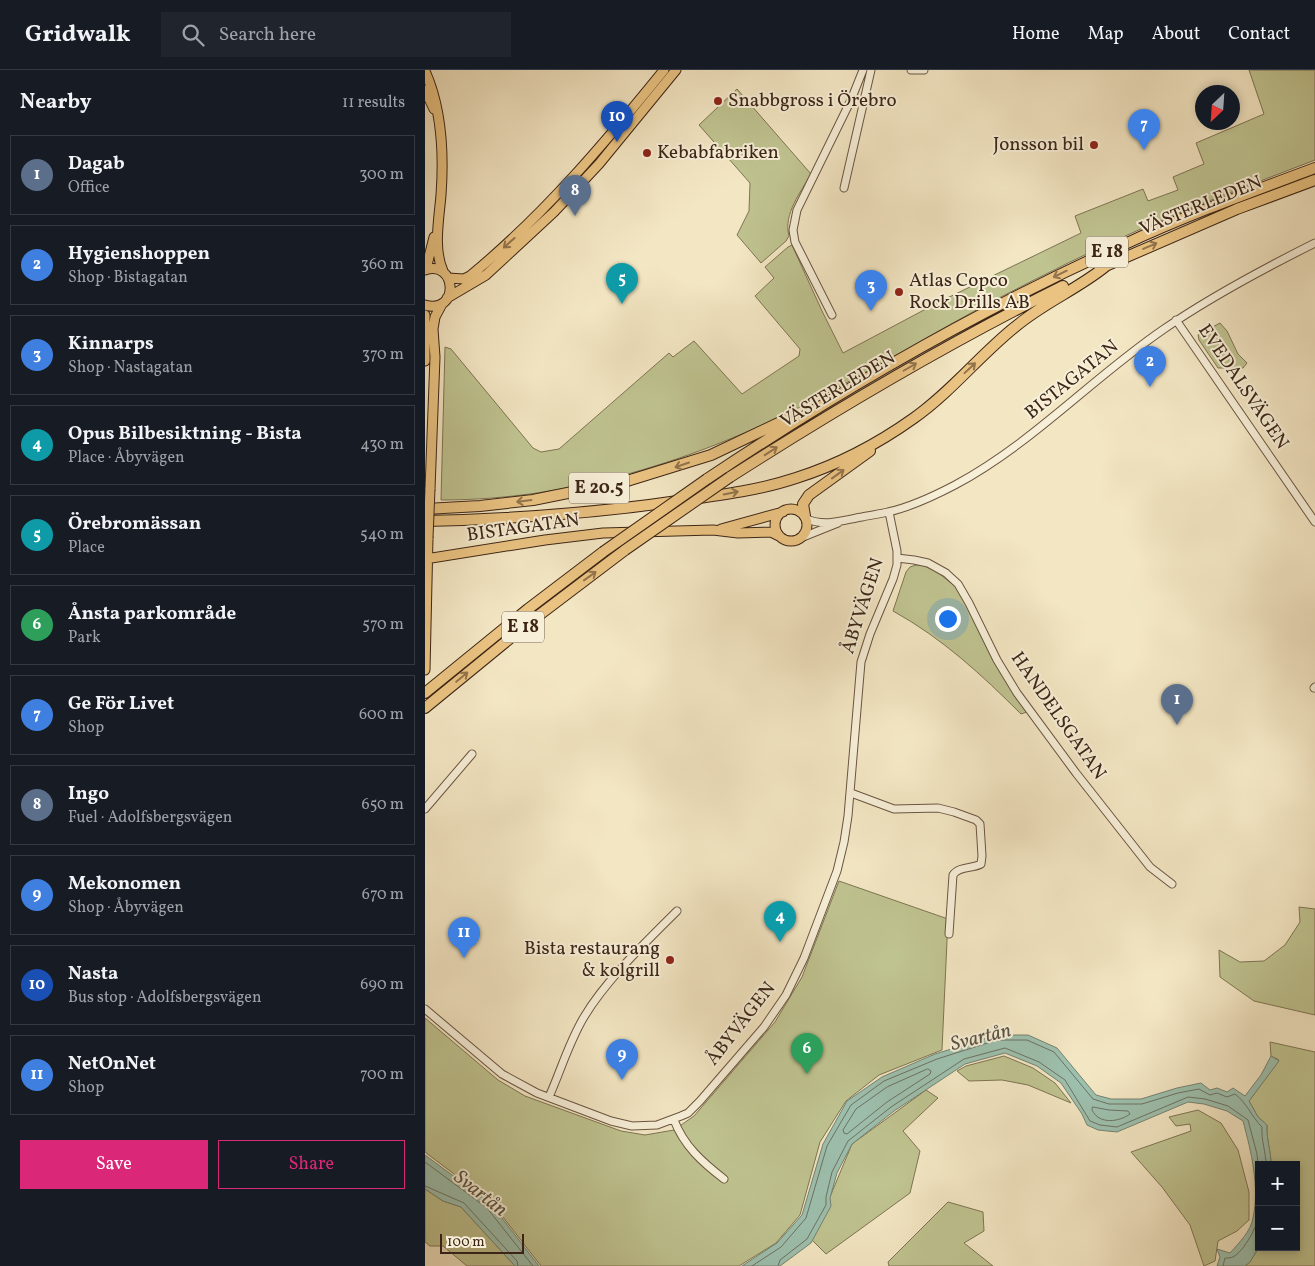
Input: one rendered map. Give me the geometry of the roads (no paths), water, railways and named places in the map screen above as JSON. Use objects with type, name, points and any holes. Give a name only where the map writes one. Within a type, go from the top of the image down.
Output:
[{"type":"highway","name":"VÄSTERLEDEN","points":[[425,693],[521,614],[603,552],[707,479],[808,413],[929,343],[1061,274],[1163,227],[1315,168]]},
{"type":"highway","name":"VÄSTERLEDEN","points":[[425,708],[529,622],[625,550],[730,477],[846,404],[1023,306],[1106,266],[1237,209],[1315,180]]},
{"type":"highway","name":"E 20.5","points":[[806,518],[803,504],[809,495],[882,442],[949,388],[1014,327],[1053,299],[1092,278],[1106,266]]},
{"type":"highway","name":"E 20.5","points":[[425,509],[533,500],[627,481],[711,455],[802,412],[808,413]]},
{"type":"highway","name":"E 20.5","points":[[425,521],[587,512],[657,504],[747,490],[792,480],[819,470],[858,452],[907,422]]},
{"type":"main road","points":[[651,93],[664,70]]},
{"type":"main road","points":[[425,305],[435,306],[486,275],[596,160],[651,93],[676,70]]},
{"type":"main road","points":[[425,670],[426,559],[435,357],[433,329],[435,317],[451,288],[439,260],[442,150],[435,98],[426,74]]},
{"type":"main road","points":[[425,92],[437,114]]},
{"type":"main road","points":[[439,215],[426,269],[433,268],[445,274],[464,279],[537,223]]},
{"type":"main road","points":[[425,315],[425,361]]},
{"type":"main road","points":[[803,537],[792,541],[784,540],[776,532],[775,524],[783,512],[795,509],[806,518]]},
{"type":"main road","name":"BISTAGATAN","points":[[713,530],[783,512]]},
{"type":"main road","name":"E 20.5","points":[[803,537],[807,528],[806,518]]},
{"type":"main road","name":"BISTAGATAN","points":[[426,559],[578,536],[620,533],[713,530],[738,533],[771,532],[779,536]]},
{"type":"street","points":[[832,315],[795,242],[793,220],[854,94],[863,70]]},
{"type":"street","points":[[844,188],[871,70]]},
{"type":"street","points":[[911,70],[924,70]]},
{"type":"street","name":"BISTAGATAN","points":[[806,518],[818,523],[841,522],[889,512],[911,505],[942,491],[994,462],[1025,440],[1126,356],[1176,320],[1235,284],[1315,243]]},
{"type":"street","name":"EVEDALSVÄGEN","points":[[1176,320],[1315,522]]},
{"type":"street","name":"ÅBYVÄGEN","points":[[425,1009],[502,1074],[549,1097],[622,1124],[649,1126],[673,1120],[688,1113],[700,1101],[778,1008],[805,958],[837,871],[844,842],[851,793],[859,675],[865,648],[893,579],[897,558],[889,512]]},
{"type":"street","name":"BISTAGATAN","points":[[803,537],[820,532],[841,522]]},
{"type":"street","name":"HANDELSGATAN","points":[[897,558],[927,564],[946,573],[958,584],[997,660],[1032,714],[1150,867],[1173,884]]},
{"type":"street","points":[[425,809],[472,754]]},
{"type":"street","points":[[851,793],[894,809],[923,807],[947,810],[976,820],[980,824],[981,864],[960,869],[953,875],[949,934]]},
{"type":"street","points":[[549,1097],[573,1036],[585,1015],[617,975],[677,911]]},
{"type":"street","points":[[673,1120],[686,1144],[724,1179]]},
{"type":"water","points":[[997,1035],[1028,1035],[1057,1048],[1096,1095],[1111,1099],[1141,1099],[1201,1083],[1210,1090],[1217,1088],[1227,1092],[1233,1088],[1245,1096],[1261,1075],[1271,1056],[1279,1061],[1249,1101],[1258,1117],[1267,1125],[1271,1161],[1255,1161],[1255,1182],[1252,1157],[1243,1121],[1227,1111],[1204,1104],[1188,1102],[1117,1132],[1098,1130],[1087,1125],[1082,1114],[1061,1083],[1037,1066],[1005,1053],[965,1064],[894,1111],[852,1144],[837,1173],[830,1198],[831,1206],[811,1243],[780,1266],[742,1266],[777,1243],[802,1215],[823,1144],[847,1101],[882,1077],[935,1054]]},
{"type":"water","points":[[425,1155],[491,1204],[539,1266],[515,1266],[461,1207],[443,1201],[425,1189]]},
{"type":"water","points":[[1255,1206],[1255,1251],[1257,1251],[1250,1262],[1245,1266],[1217,1266],[1220,1257],[1217,1249],[1230,1253],[1247,1232],[1253,1218]]},
{"type":"place","name":"Snabbgross i Örebro","points":[[718,101]]},
{"type":"place","name":"Nasta","points":[[617,142]]},
{"type":"place","name":"Jonsson bil","points":[[1094,145]]},
{"type":"place","name":"Ge För Livet","points":[[1144,150]]},
{"type":"place","name":"Kebabfabriken","points":[[647,153]]},
{"type":"place","name":"Ingo","points":[[575,216]]},
{"type":"place","name":"Atlas Copco Rock Drills AB","points":[[899,292]]},
{"type":"place","name":"Örebromässan","points":[[622,304]]},
{"type":"place","name":"Kinnarps","points":[[871,311]]},
{"type":"place","name":"Hygienshoppen","points":[[1150,387]]},
{"type":"place","name":"Dagab","points":[[1177,725]]},
{"type":"place","name":"Opus Bilbesiktning - Bista","points":[[780,942]]},
{"type":"place","name":"NetOnNet","points":[[464,958]]},
{"type":"place","name":"Bista restaurang & kolgrill","points":[[670,960]]},
{"type":"place","name":"Ånsta parkområde","points":[[807,1074]]},
{"type":"place","name":"Mekonomen","points":[[622,1080]]},
{"type":"water label","name":"Svartån","points":[[981,1038]]},
{"type":"water label","name":"Svartån","points":[[480,1194]]}]
